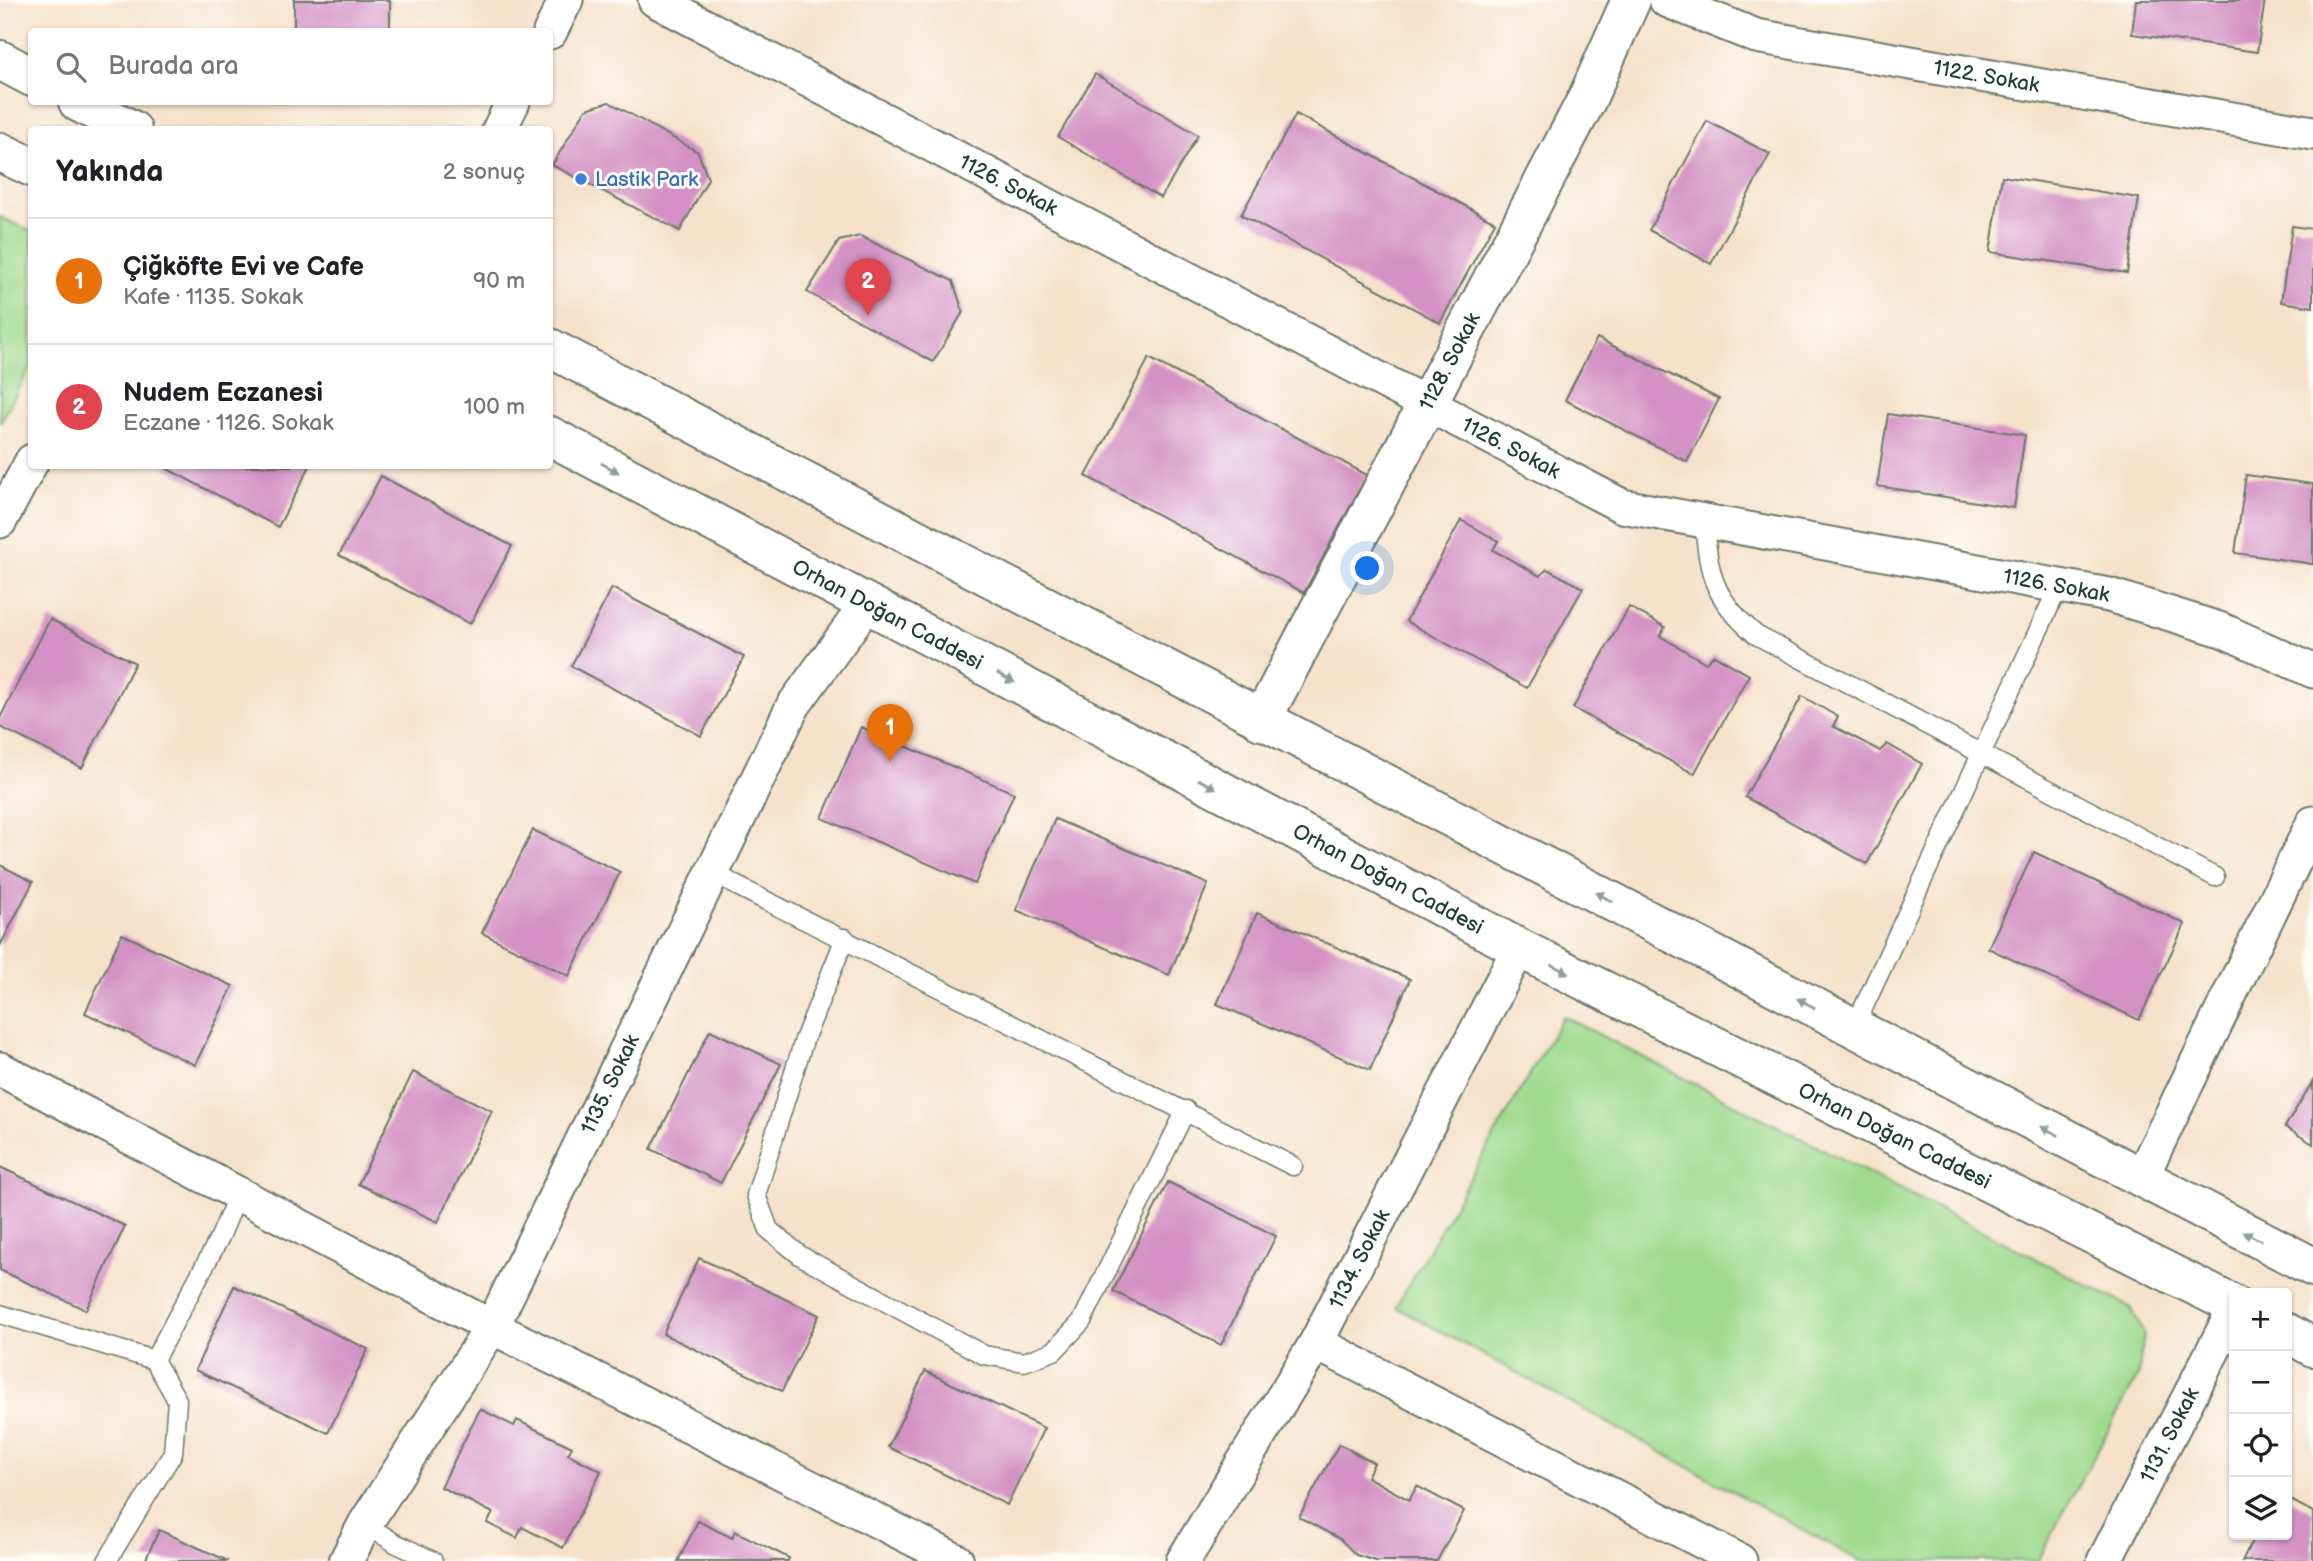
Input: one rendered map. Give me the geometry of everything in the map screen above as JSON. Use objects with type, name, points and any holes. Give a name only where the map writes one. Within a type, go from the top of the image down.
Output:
[{"type":"main road","name":"1128. Sokak","points":[[1261,721],[1587,99],[1631,0]]},
{"type":"main road","points":[[0,60],[28,75]]},
{"type":"main road","points":[[84,105],[124,126]]},
{"type":"main road","points":[[0,152],[28,165]]},
{"type":"main road","points":[[553,350],[2313,1268]]},
{"type":"main road","name":"Orhan Doğan Caddesi","points":[[553,438],[1519,948],[2229,1305]]},
{"type":"main road","points":[[2292,1336],[2313,1347]]},
{"type":"street","points":[[552,28],[566,0]]},
{"type":"street","name":"1126. Sokak","points":[[655,0],[1430,403],[1622,506],[2109,595],[2222,630],[2313,671]]},
{"type":"street","name":"1122. Sokak","points":[[1666,0],[1756,36],[2313,133]]},
{"type":"street","points":[[501,126],[512,105]]},
{"type":"street","points":[[0,521],[28,468]]},
{"type":"street","name":"1135. Sokak","points":[[346,1561],[365,1524],[492,1327],[793,706],[867,604]]},
{"type":"street","points":[[2141,1178],[2313,823]]},
{"type":"street","name":"1134. Sokak","points":[[1183,1561],[1316,1343],[1519,948]]},
{"type":"street","points":[[0,1069],[492,1327],[957,1561]]},
{"type":"street","name":"1131. Sokak","points":[[2104,1561],[2229,1318]]},
{"type":"street","points":[[1316,1343],[1740,1561]]},
{"type":"lane","points":[[1704,522],[1709,570],[1717,590],[1729,608],[1756,635],[2215,877]]},
{"type":"lane","points":[[1854,1028],[2059,586]]},
{"type":"lane","points":[[713,871],[735,885],[845,937],[1293,1166]]},
{"type":"lane","points":[[845,937],[804,1040],[756,1195],[769,1230],[802,1256],[984,1355],[1024,1362],[1054,1351],[1082,1321],[1186,1110]]},
{"type":"lane","points":[[154,1360],[220,1237],[238,1194]]},
{"type":"lane","points":[[0,1314],[154,1360],[177,1401],[173,1452],[107,1561]]},
{"type":"lane","points":[[365,1524],[433,1561]]},
{"type":"green space","points":[[0,217],[28,230],[28,372],[0,423]]},
{"type":"green space","points":[[1563,1016],[2130,1307],[2144,1334],[2138,1376],[2037,1561],[1860,1561],[1396,1307]]},
{"type":"building","points":[[294,0],[390,0],[390,28],[294,28]]},
{"type":"building","points":[[2136,0],[2265,0],[2257,52],[2132,34]]},
{"type":"building","points":[[1095,74],[1198,135],[1161,198],[1058,137]]},
{"type":"building","points":[[609,102],[698,152],[708,179],[680,231],[553,166],[586,109]]},
{"type":"building","points":[[1296,114],[1495,222],[1440,323],[1241,215]]},
{"type":"building","points":[[1707,121],[1770,154],[1711,264],[1649,230]]},
{"type":"building","points":[[2002,176],[2139,198],[2127,273],[1990,252]]},
{"type":"building","points":[[2292,226],[2313,229],[2313,307],[2281,302]]},
{"type":"building","points":[[860,236],[953,281],[963,312],[933,362],[807,292],[839,241]]},
{"type":"building","points":[[1597,338],[1719,399],[1687,462],[1565,400]]},
{"type":"building","points":[[1149,358],[1367,475],[1304,593],[1086,476]]},
{"type":"building","points":[[1888,414],[2025,435],[2014,508],[1877,486]]},
{"type":"building","points":[[168,469],[308,469],[278,527]]},
{"type":"building","points":[[2246,475],[2313,484],[2313,564],[2235,553]]},
{"type":"building","points":[[381,476],[512,546],[470,624],[339,555]]},
{"type":"building","points":[[1461,520],[1498,541],[1493,550],[1540,576],[1547,569],[1583,588],[1527,688],[1406,621]]},
{"type":"building","points":[[612,588],[744,657],[701,736],[571,666]]},
{"type":"building","points":[[1629,607],[1665,627],[1660,636],[1706,663],[1714,655],[1749,675],[1694,774],[1573,708]]},
{"type":"building","points":[[50,619],[135,663],[82,768],[0,727],[0,718]]},
{"type":"building","points":[[1802,696],[1838,717],[1833,726],[1880,751],[1887,744],[1922,764],[1867,864],[1745,797]]},
{"type":"building","points":[[861,727],[1014,793],[975,884],[822,818]]},
{"type":"building","points":[[1055,819],[1208,884],[1169,975],[1016,910]]},
{"type":"building","points":[[533,830],[620,872],[569,976],[482,933]]},
{"type":"building","points":[[2034,852],[2185,924],[2139,1020],[1988,948]]},
{"type":"building","points":[[0,865],[33,882],[0,946]]},
{"type":"building","points":[[1257,913],[1410,979],[1370,1070],[1217,1004]]},
{"type":"building","points":[[122,934],[233,986],[195,1065],[85,1013]]},
{"type":"building","points":[[710,1030],[781,1064],[721,1183],[651,1149]]},
{"type":"building","points":[[413,1072],[492,1111],[438,1222],[358,1184]]},
{"type":"building","points":[[2313,1081],[2313,1144],[2285,1127]]},
{"type":"building","points":[[0,1167],[125,1226],[86,1310],[0,1270]]},
{"type":"building","points":[[1168,1182],[1276,1236],[1221,1345],[1113,1291]]},
{"type":"building","points":[[699,1258],[819,1315],[782,1391],[663,1334]]},
{"type":"building","points":[[234,1286],[368,1349],[328,1433],[195,1370]]},
{"type":"building","points":[[925,1371],[1044,1428],[1007,1505],[888,1447]]},
{"type":"building","points":[[480,1409],[514,1426],[517,1420],[572,1447],[568,1454],[601,1471],[563,1548],[522,1527],[517,1538],[487,1523],[493,1513],[441,1487]]},
{"type":"building","points":[[1339,1444],[1374,1463],[1367,1477],[1409,1500],[1417,1486],[1464,1511],[1437,1561],[1376,1561],[1356,1555],[1340,1539],[1299,1517]]},
{"type":"building","points":[[2292,1501],[2313,1512],[2313,1561],[2242,1561],[2252,1540],[2292,1540]]},
{"type":"building","points":[[698,1521],[732,1538],[735,1531],[789,1558],[788,1561],[678,1561]]},
{"type":"building","points":[[159,1530],[228,1561],[145,1561]]},
{"type":"place","name":"Lastik Park","points":[[581,179]]},
{"type":"place","name":"Nudem Eczanesi","points":[[868,316]]},
{"type":"place","name":"Çiğköfte Evi ve Cafe","points":[[890,762]]}]
